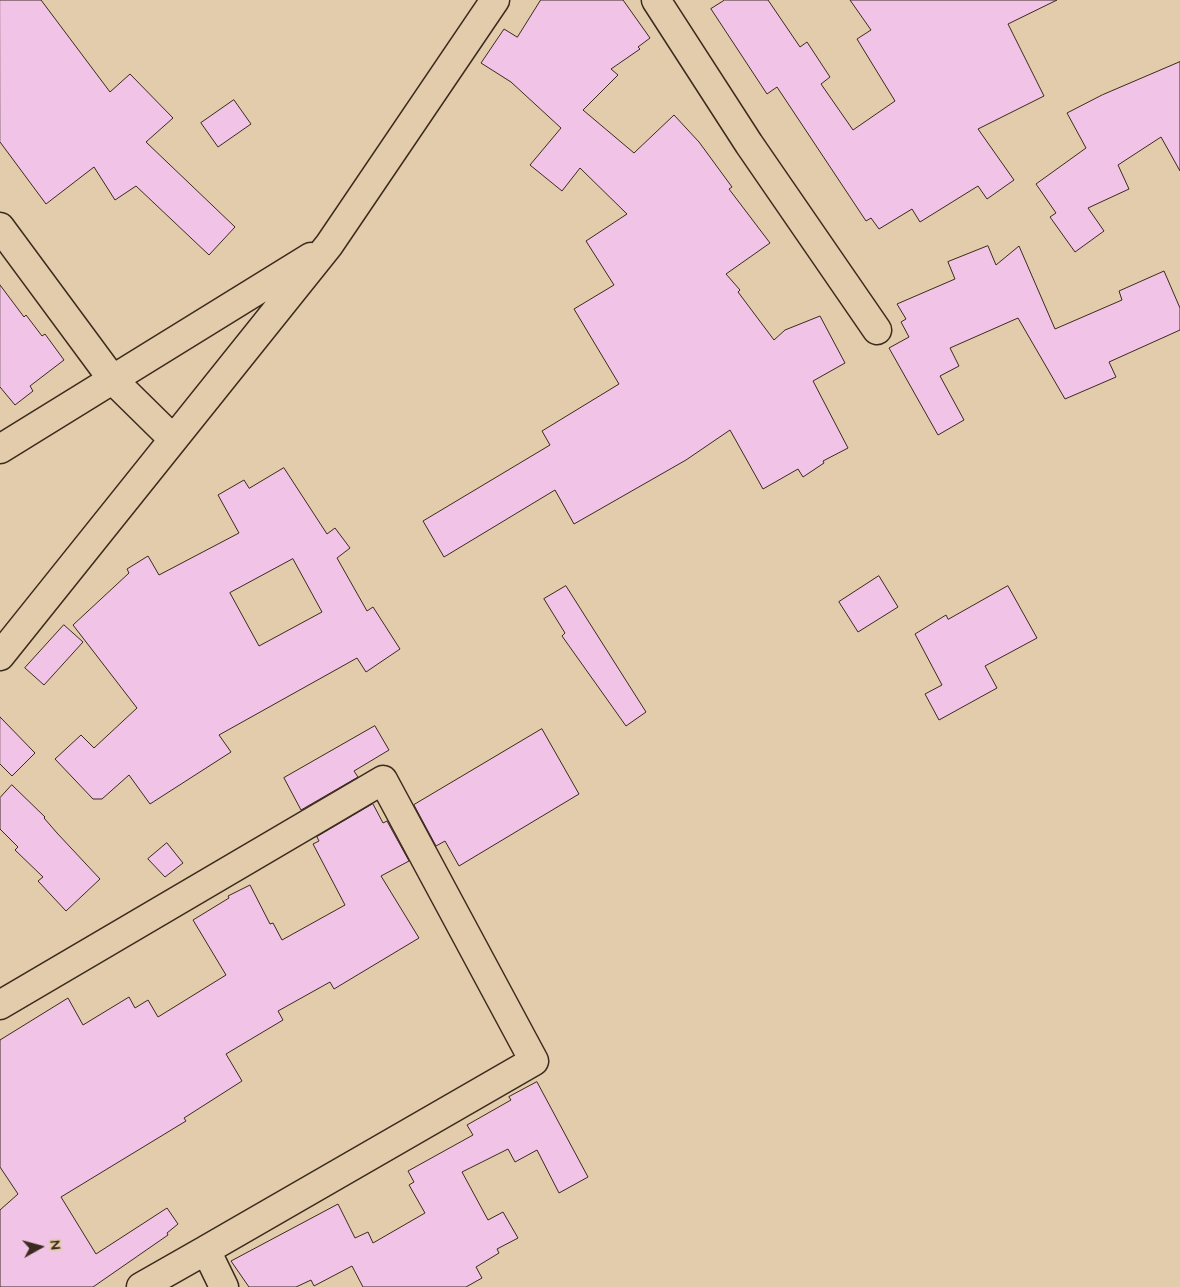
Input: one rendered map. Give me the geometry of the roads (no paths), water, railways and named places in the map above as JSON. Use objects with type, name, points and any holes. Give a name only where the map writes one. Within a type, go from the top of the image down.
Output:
[{"type":"street","points":[[0,656],[329,245],[495,0]]},
{"type":"street","points":[[656,0],[749,144],[877,330]]},
{"type":"street","points":[[0,227],[113,380],[173,439]]},
{"type":"street","points":[[0,449],[329,245]]},
{"type":"street","points":[[0,1005],[383,780],[534,1061],[141,1287]]},
{"type":"street","points":[[206,1250],[224,1287]]}]
